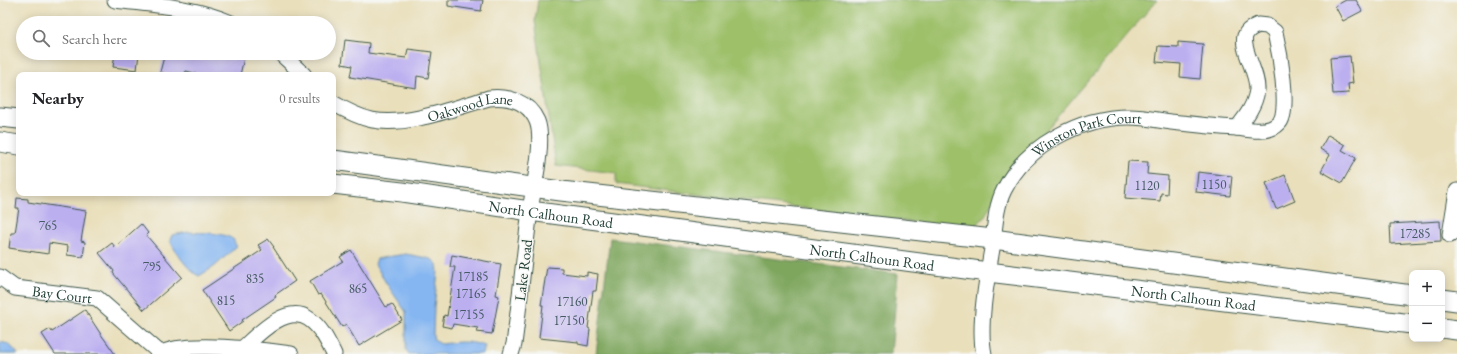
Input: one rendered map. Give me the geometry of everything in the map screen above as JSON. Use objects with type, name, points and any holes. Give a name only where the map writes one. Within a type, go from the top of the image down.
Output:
[{"type":"main road","points":[[0,117],[16,119]]},
{"type":"main road","points":[[0,142],[16,145]]},
{"type":"main road","name":"North Calhoun Road","points":[[336,160],[534,186],[561,191],[993,239],[1409,295]]},
{"type":"main road","name":"North Calhoun Road","points":[[336,184],[410,193],[530,211],[988,272],[1409,324]]},
{"type":"main road","points":[[1445,299],[1457,301]]},
{"type":"main road","points":[[1445,328],[1457,330]]},
{"type":"street","points":[[115,0],[183,8],[211,16]]},
{"type":"street","name":"Winston Park Court","points":[[984,354],[983,319],[988,272],[1000,198],[1004,189],[1018,168],[1043,146],[1090,122],[1106,119],[1130,117],[1256,130],[1269,129],[1279,123],[1283,117],[1284,96],[1276,32],[1268,26],[1258,24],[1250,28],[1245,36],[1245,46],[1256,74],[1257,90],[1254,102],[1237,128]]},
{"type":"street","points":[[288,60],[301,72]]},
{"type":"street","name":"Oakwood Lane","points":[[336,104],[344,109],[372,120],[395,122],[410,120],[489,98],[497,97],[516,100],[524,104],[532,112],[539,128],[540,144],[534,186]]},
{"type":"street","name":"Lake Road","points":[[511,354],[514,344],[534,186]]},
{"type":"street","points":[[1450,235],[1457,191]]},
{"type":"street","name":"Bay Court","points":[[0,277],[15,288],[97,298],[160,354]]},
{"type":"street","points":[[243,348],[273,322],[286,317],[299,315],[308,318],[316,325],[334,354]]},
{"type":"street","points":[[160,354],[178,348],[243,348],[292,354]]},
{"type":"green space","points":[[538,0],[1157,0],[1006,177],[982,220],[966,229],[616,184],[616,173],[556,166],[535,21]]},
{"type":"green space","points":[[610,238],[898,274],[891,354],[596,354]]},
{"type":"water","points":[[189,232],[213,233],[230,237],[234,240],[237,246],[214,267],[199,276],[195,274],[182,260],[174,249],[170,240],[172,235]]},
{"type":"water","points":[[406,254],[427,258],[433,260],[437,264],[438,272],[434,307],[434,340],[441,344],[463,342],[479,344],[485,346],[483,354],[409,354],[406,350],[406,312],[375,264],[377,259]]},
{"type":"water","points":[[0,342],[9,344],[18,354],[0,354]]},
{"type":"building","points":[[448,0],[483,0],[481,11],[448,6]]},
{"type":"building","points":[[1346,0],[1356,0],[1362,11],[1343,21],[1335,6]]},
{"type":"building","points":[[345,40],[369,43],[368,53],[406,58],[408,49],[432,52],[428,78],[417,76],[416,88],[350,77],[352,66],[342,64]]},
{"type":"building","points":[[1178,42],[1203,44],[1200,79],[1180,77],[1181,64],[1156,62],[1158,46],[1178,47]]},
{"type":"building","points":[[1350,56],[1353,83],[1348,84],[1349,93],[1333,94],[1330,58]]},
{"type":"building","points":[[114,60],[138,60],[137,70],[113,67]]},
{"type":"building","points":[[163,60],[244,60],[241,72],[160,72]]},
{"type":"building","points":[[1328,135],[1345,145],[1342,150],[1356,158],[1342,183],[1321,171],[1330,155],[1320,149]]},
{"type":"building","points":[[1128,161],[1148,162],[1147,174],[1168,176],[1167,194],[1161,193],[1160,201],[1125,198]]},
{"type":"building","points":[[1198,172],[1232,176],[1230,196],[1196,192]]},
{"type":"building","points":[[1285,175],[1295,201],[1276,209],[1266,183]]},
{"type":"building","points":[[17,198],[28,199],[28,202],[86,211],[81,241],[85,242],[83,257],[67,255],[68,246],[49,243],[48,254],[9,248],[11,233],[15,233],[19,208],[16,208]]},
{"type":"building","points":[[1440,221],[1441,241],[1391,244],[1390,224]]},
{"type":"building","points":[[141,224],[148,233],[146,235],[182,277],[144,310],[113,273],[114,271],[99,253],[112,243],[115,247]]},
{"type":"building","points":[[268,239],[295,281],[275,295],[276,297],[242,320],[243,321],[229,331],[202,290],[262,250],[258,245]]},
{"type":"building","points":[[351,250],[386,307],[392,304],[402,320],[359,346],[346,324],[342,327],[321,294],[318,295],[310,281],[343,261],[340,257]]},
{"type":"building","points":[[452,255],[501,264],[496,295],[499,296],[492,334],[477,332],[478,328],[453,324],[452,328],[442,326],[444,315],[447,316],[455,267],[450,267]]},
{"type":"building","points":[[547,267],[562,268],[562,273],[587,276],[587,272],[598,274],[596,291],[593,291],[588,328],[590,329],[588,346],[578,344],[578,342],[539,338],[543,305],[541,305]]},
{"type":"building","points":[[85,310],[115,354],[55,354],[42,334],[50,329],[52,332]]}]
